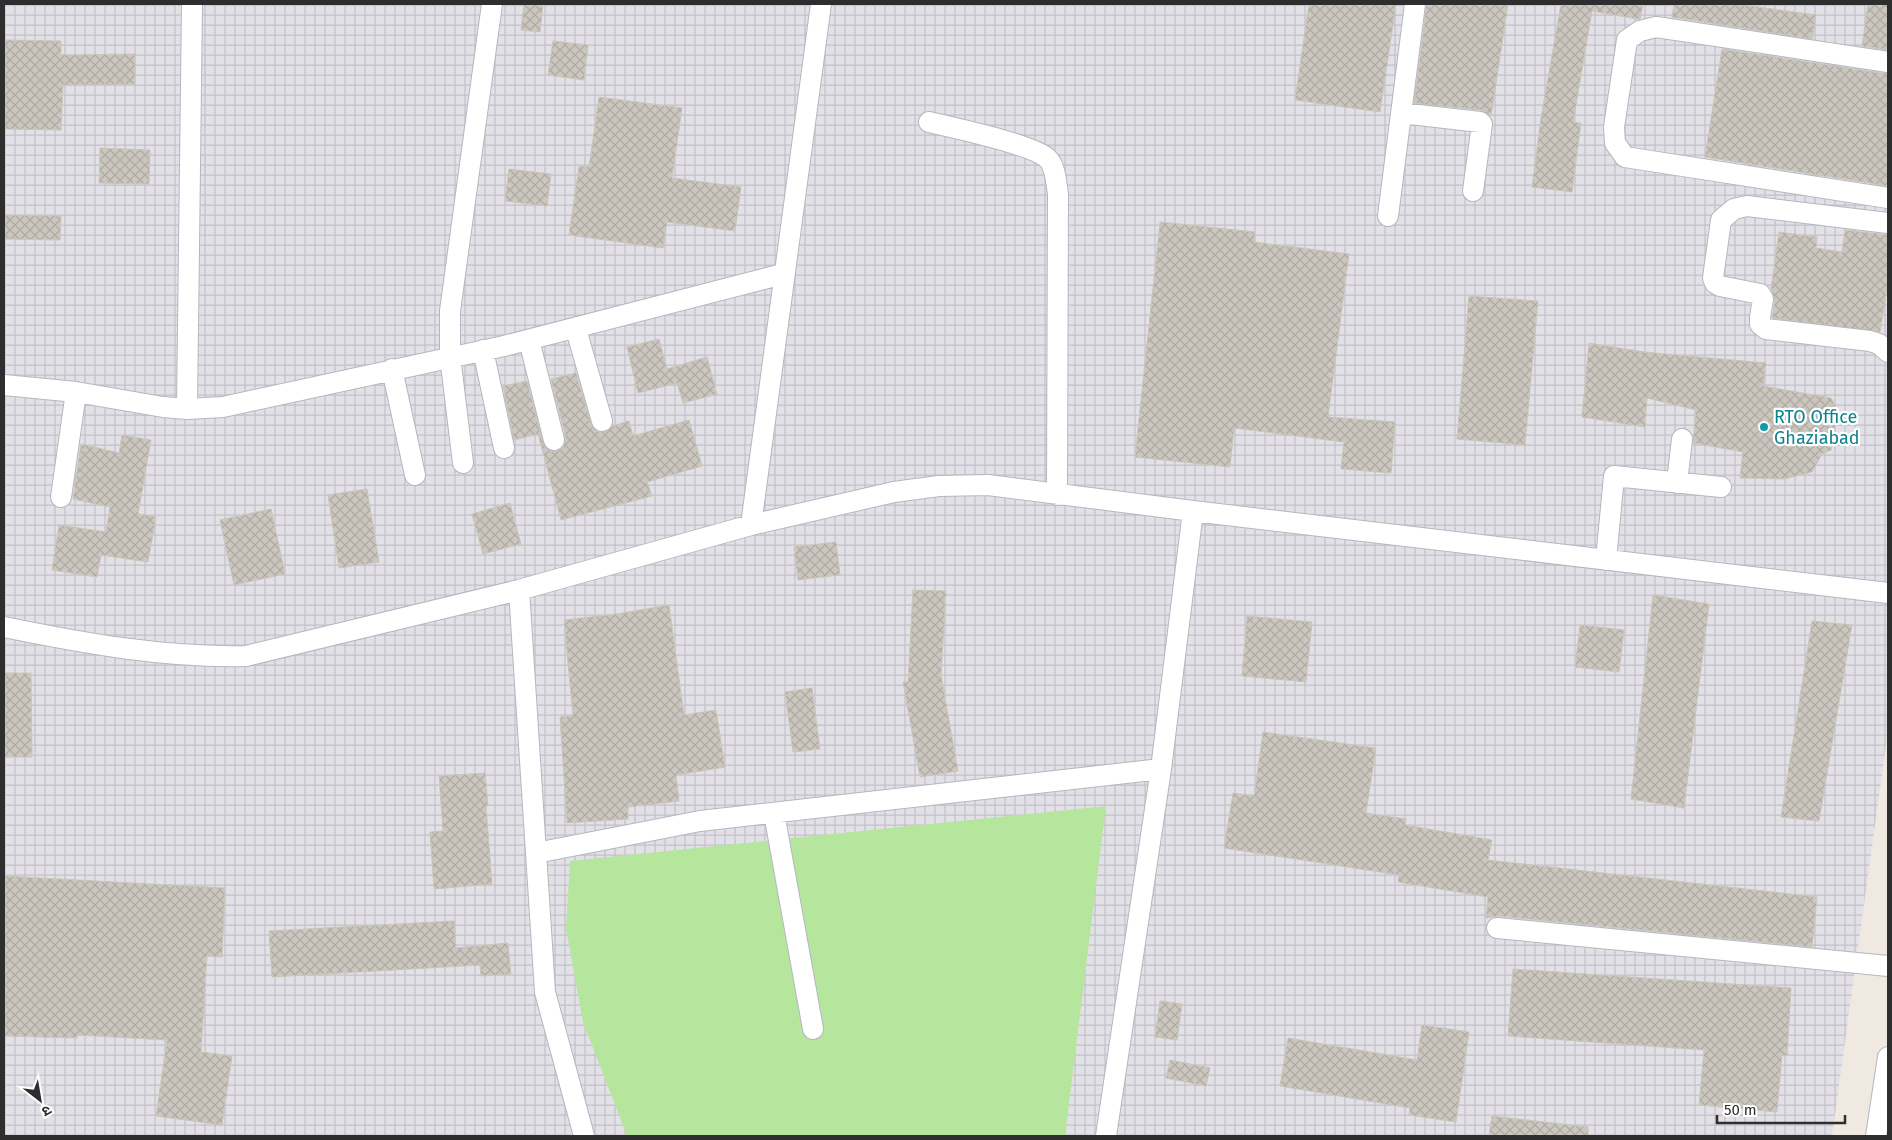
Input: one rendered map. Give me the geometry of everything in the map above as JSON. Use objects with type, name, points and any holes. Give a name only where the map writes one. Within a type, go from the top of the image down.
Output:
[{"type":"street","points":[[187,409],[192,4]]},
{"type":"street","points":[[463,463],[450,356],[450,311],[492,4]]},
{"type":"street","points":[[751,525],[783,274],[821,4]]},
{"type":"street","points":[[1388,216],[1415,4]]},
{"type":"street","points":[[1888,62],[1656,27],[1640,31],[1627,40],[1614,128],[1615,143],[1624,157],[1888,198]]},
{"type":"street","points":[[1401,113],[1480,122],[1482,124],[1473,191]]},
{"type":"street","points":[[929,122],[1032,149],[1048,159],[1055,172],[1058,194],[1057,495]]},
{"type":"street","points":[[1888,223],[1746,206],[1734,210],[1721,220],[1713,278],[1715,283],[1720,286],[1760,294],[1764,299],[1760,324],[1766,329],[1870,341],[1879,344],[1888,352]]},
{"type":"street","points":[[4,385],[76,392],[163,407],[187,409],[238,404],[576,329],[783,274]]},
{"type":"street","points":[[576,329],[602,422]]},
{"type":"street","points":[[529,340],[554,440]]},
{"type":"street","points":[[483,350],[504,448]]},
{"type":"street","points":[[392,369],[416,474]]},
{"type":"street","points":[[61,497],[76,392]]},
{"type":"street","points":[[1676,483],[1682,439]]},
{"type":"street","points":[[1606,560],[1614,476],[1720,487]]},
{"type":"street","points":[[4,627],[87,643],[220,656],[246,656],[519,590],[751,525],[894,492],[939,486],[988,485],[1193,512],[1888,593]]},
{"type":"street","points":[[1106,1136],[1161,769],[1193,512]]},
{"type":"street","points":[[519,590],[545,992],[584,1136]]},
{"type":"street","points":[[536,853],[700,822],[1161,769]]},
{"type":"street","points":[[774,813],[813,1029]]},
{"type":"street","points":[[1496,928],[1888,966]]},
{"type":"street","points":[[1876,1136],[1888,1057]]},
{"type":"shaded area","points":[[4,4],[1888,4],[1888,731],[1832,1136],[4,1136]]},
{"type":"green space","points":[[1106,806],[1065,1136],[627,1136],[583,1022],[566,929],[570,861]]},
{"type":"building","points":[[524,4],[543,4],[540,32],[521,30]]},
{"type":"building","points":[[1309,4],[1396,4],[1380,112],[1295,100]]},
{"type":"building","points":[[1427,4],[1508,4],[1491,116],[1481,110],[1414,103]]},
{"type":"building","points":[[1561,4],[1643,4],[1640,19],[1592,11],[1573,122],[1581,123],[1572,192],[1532,187],[1541,118]]},
{"type":"building","points":[[1674,4],[1737,4],[1816,15],[1812,39],[1672,17]]},
{"type":"building","points":[[1868,4],[1888,4],[1888,50],[1862,46]]},
{"type":"building","points":[[4,40],[61,41],[61,55],[135,54],[135,84],[63,85],[61,130],[4,129]]},
{"type":"building","points":[[553,41],[588,45],[584,80],[548,75]]},
{"type":"building","points":[[1722,49],[1888,74],[1888,186],[1705,157]]},
{"type":"building","points":[[599,97],[682,108],[672,178],[741,187],[735,231],[667,222],[663,248],[569,235],[579,166],[589,167]]},
{"type":"building","points":[[100,148],[150,150],[149,184],[99,183]]},
{"type":"building","points":[[509,169],[551,174],[547,206],[505,201]]},
{"type":"building","points":[[4,215],[61,216],[60,240],[4,239]]},
{"type":"building","points":[[1160,222],[1255,232],[1254,242],[1349,254],[1328,417],[1395,422],[1391,473],[1341,469],[1344,442],[1234,428],[1230,467],[1135,457]]},
{"type":"building","points":[[1845,230],[1888,235],[1888,282],[1880,332],[1772,318],[1775,300],[1771,289],[1779,232],[1817,237],[1816,248],[1842,252]]},
{"type":"building","points":[[1469,296],[1538,301],[1525,445],[1457,439]]},
{"type":"building","points":[[659,339],[667,369],[707,357],[717,394],[683,403],[677,383],[638,393],[627,347]]},
{"type":"building","name":"RTO Office Ghaziabad","points":[[1589,343],[1644,352],[1766,363],[1763,386],[1831,398],[1838,411],[1831,450],[1822,454],[1812,472],[1784,479],[1740,478],[1743,452],[1693,443],[1696,410],[1647,398],[1645,427],[1582,417]]},
{"type":"building","points":[[576,373],[591,424],[595,431],[606,432],[613,426],[629,421],[633,436],[689,420],[702,466],[647,482],[652,496],[561,520],[538,434],[514,440],[503,386],[527,381],[543,443],[550,451],[556,452],[563,448],[566,438],[551,379]]},
{"type":"building","points":[[122,435],[151,440],[138,514],[156,517],[148,562],[101,555],[97,577],[52,570],[59,525],[106,532],[110,507],[73,499],[81,444],[119,453]]},
{"type":"building","points":[[367,489],[379,562],[339,568],[328,495]]},
{"type":"building","points":[[510,503],[521,544],[483,554],[472,514]]},
{"type":"building","points":[[271,509],[285,574],[234,585],[220,520]]},
{"type":"building","points":[[836,542],[840,575],[798,580],[794,547]]},
{"type":"building","points":[[913,590],[946,591],[941,675],[958,771],[920,777],[903,682],[908,682]]},
{"type":"building","points":[[1653,595],[1709,604],[1684,808],[1631,799]]},
{"type":"building","points":[[669,605],[684,715],[716,710],[725,767],[676,775],[679,801],[628,807],[628,819],[567,823],[560,717],[573,716],[564,620],[617,614]]},
{"type":"building","points":[[1247,616],[1312,622],[1306,682],[1242,676]]},
{"type":"building","points":[[1812,621],[1852,625],[1819,821],[1781,817]]},
{"type":"building","points":[[1580,625],[1624,630],[1619,672],[1575,667]]},
{"type":"building","points":[[4,673],[31,673],[32,757],[4,757]]},
{"type":"building","points":[[812,688],[820,749],[793,752],[785,692]]},
{"type":"building","points":[[1263,732],[1376,748],[1366,813],[1406,819],[1405,825],[1492,840],[1488,860],[1817,897],[1812,947],[1498,916],[1486,918],[1488,897],[1398,882],[1399,875],[1224,848],[1233,793],[1254,796]]},
{"type":"building","points":[[485,773],[492,884],[434,889],[430,832],[443,831],[439,776]]},
{"type":"building","points":[[4,876],[225,888],[222,957],[207,956],[201,1052],[232,1056],[222,1125],[156,1116],[167,1040],[77,1035],[77,1038],[4,1036]]},
{"type":"building","points":[[454,921],[456,948],[508,943],[511,974],[481,976],[480,965],[272,977],[269,931]]},
{"type":"building","points":[[1513,969],[1791,988],[1787,1056],[1782,1055],[1777,1112],[1699,1105],[1704,1050],[1508,1036]]},
{"type":"building","points":[[1160,1001],[1182,1004],[1177,1040],[1155,1037]]},
{"type":"building","points":[[1422,1025],[1469,1032],[1456,1122],[1409,1115],[1410,1108],[1280,1086],[1288,1038],[1417,1060]]},
{"type":"building","points":[[1170,1060],[1210,1068],[1206,1086],[1166,1078]]},
{"type":"building","points":[[1492,1116],[1588,1127],[1588,1136],[1489,1136]]},
{"type":"place","name":"RTO Office Ghaziabad","points":[[1764,427]]}]
